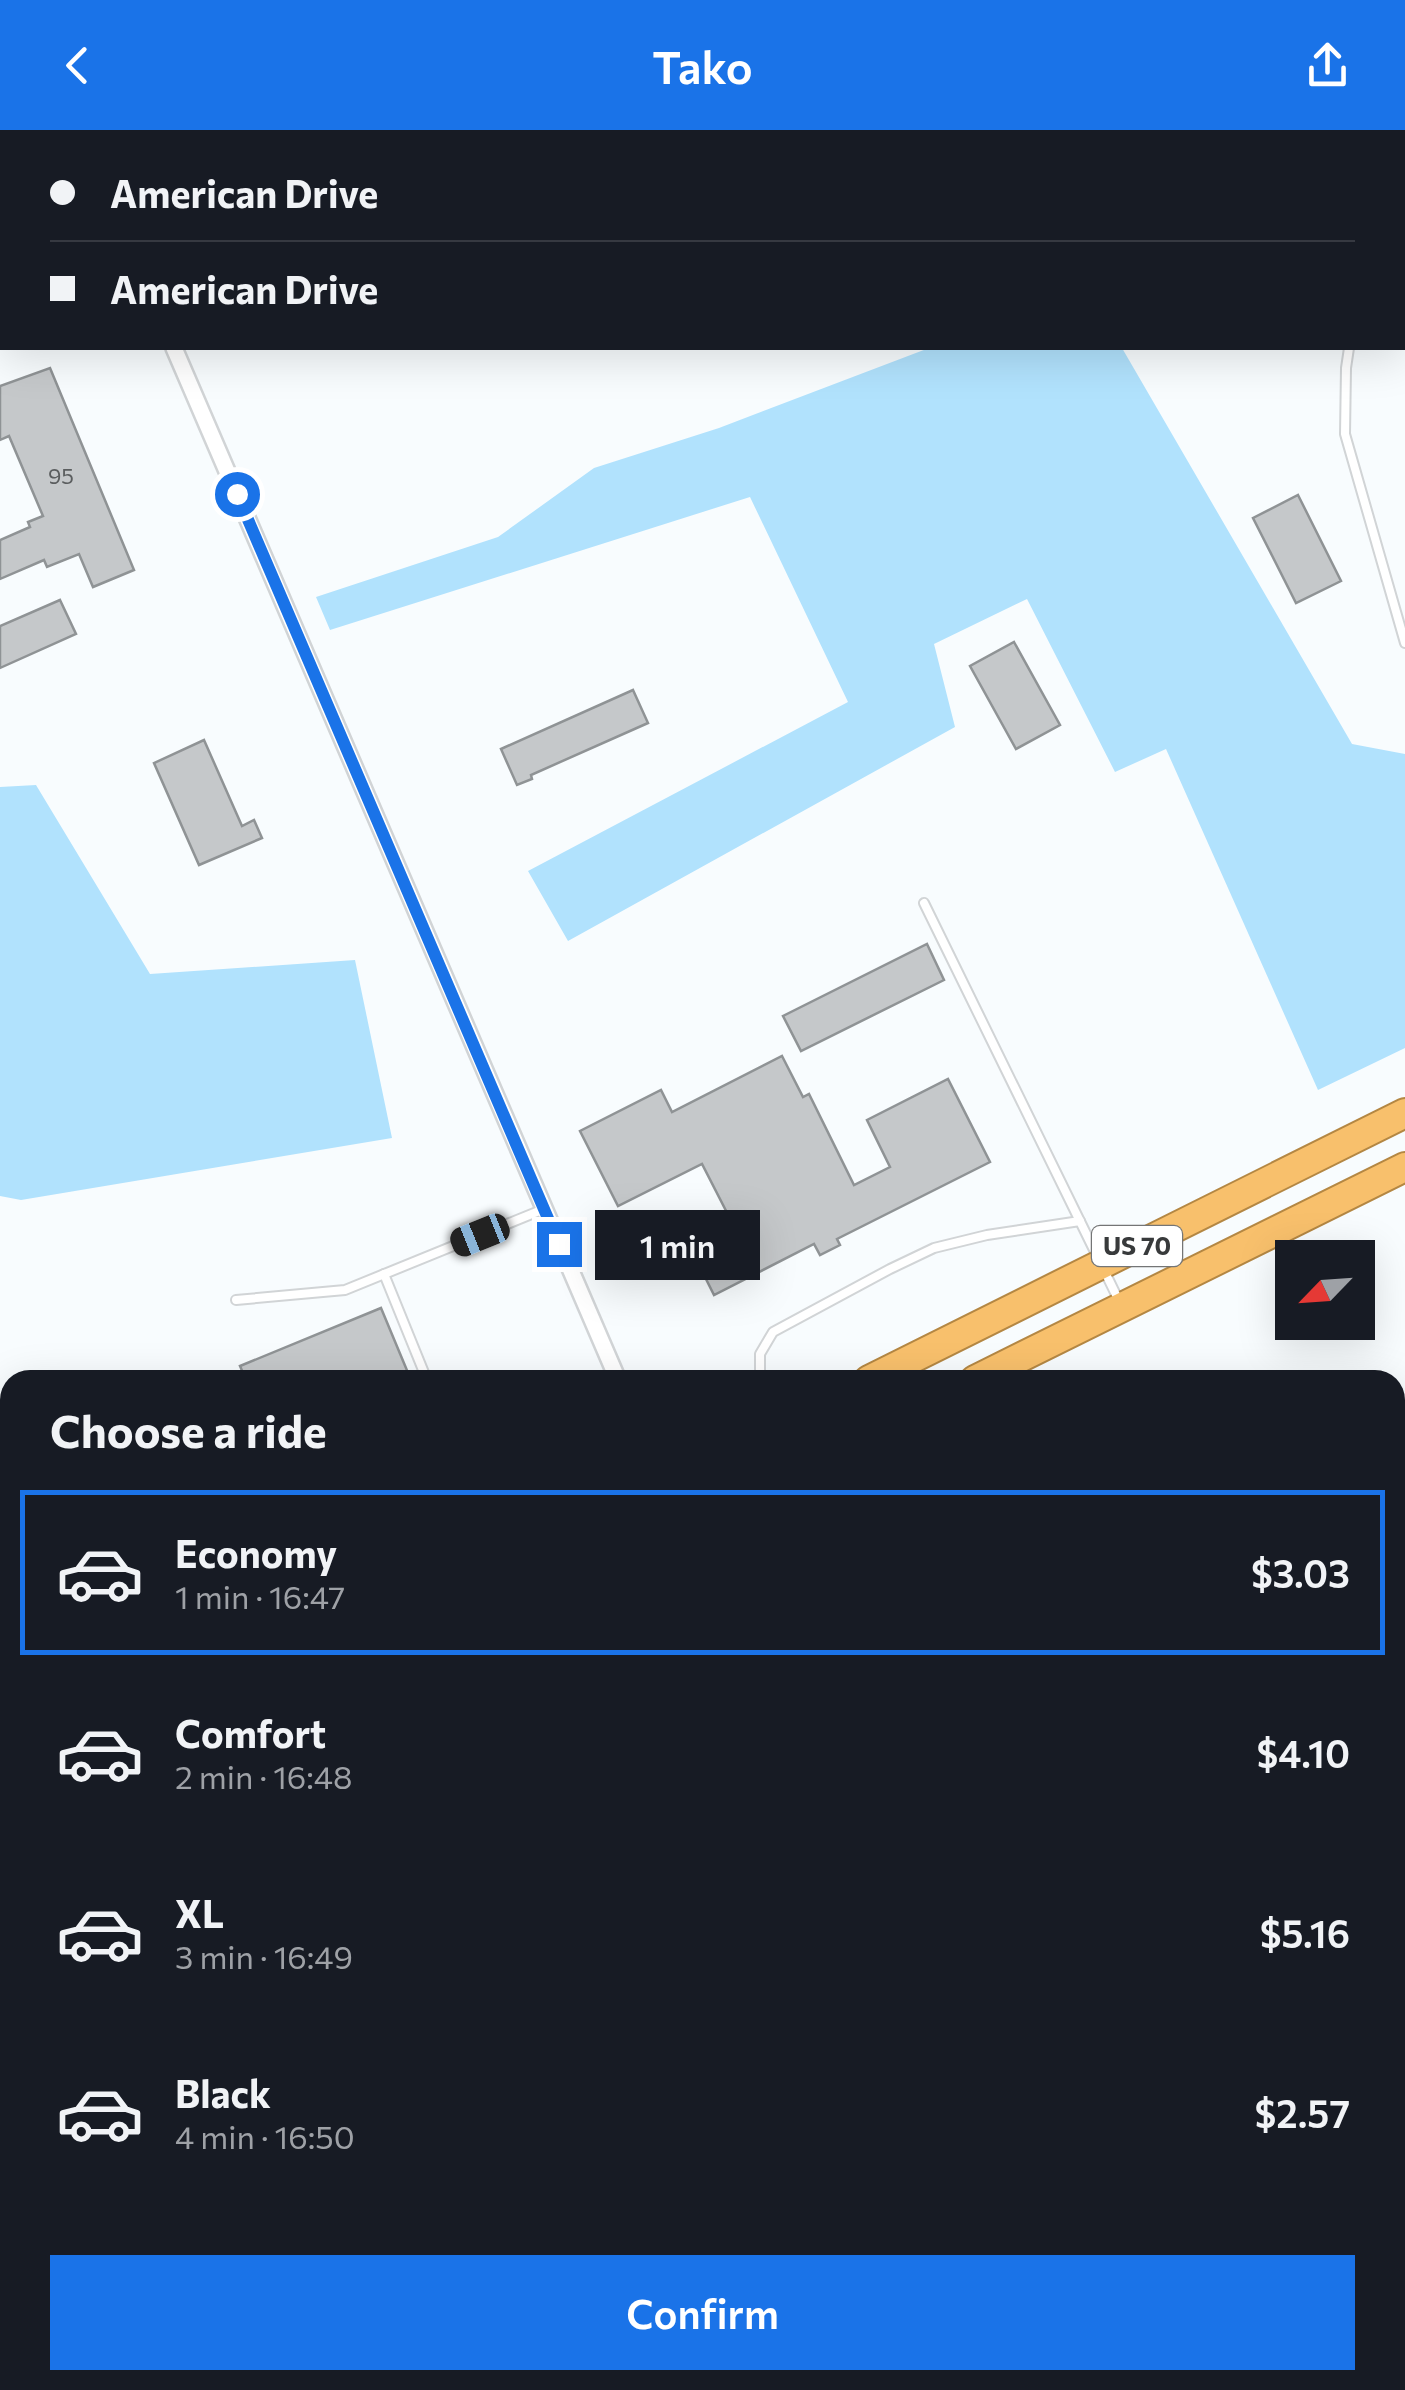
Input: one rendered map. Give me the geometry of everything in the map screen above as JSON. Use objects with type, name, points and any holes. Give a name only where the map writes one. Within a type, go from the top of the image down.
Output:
[{"type":"highway","name":"US 70","points":[[889,1370],[1405,1113]]},
{"type":"highway","name":"US 70","points":[[994,1370],[1405,1167]]},
{"type":"street","points":[[178,350],[614,1370]]},
{"type":"lane","points":[[1349,350],[1345,434],[1405,644]]},
{"type":"lane","points":[[924,903],[1122,1306]]},
{"type":"lane","points":[[236,1300],[345,1290],[544,1209]]},
{"type":"lane","points":[[760,1370],[760,1354],[773,1332],[934,1248],[1080,1220]]},
{"type":"lane","points":[[384,1274],[423,1370]]},
{"type":"shaded area","points":[[924,350],[1123,350],[1352,744],[1405,754],[1405,1048],[1318,1090],[1166,749],[1115,772],[1027,599],[934,644],[955,727],[568,941],[528,871],[848,702],[750,497],[330,630],[316,597],[498,537],[594,468],[719,428]]},
{"type":"shaded area","points":[[36,785],[150,974],[355,960],[392,1138],[21,1200],[0,1196],[0,787]]},
{"type":"building","points":[[50,368],[134,570],[93,587],[79,554],[47,567],[44,560],[0,579],[0,540],[30,527],[28,522],[43,516],[9,436],[0,440],[0,386]]},
{"type":"building","points":[[1298,495],[1341,581],[1296,603],[1253,518]]},
{"type":"building","points":[[60,600],[76,634],[0,668],[0,626]]},
{"type":"building","points":[[1014,642],[1060,725],[1016,749],[970,666]]},
{"type":"building","points":[[633,690],[648,723],[531,775],[532,779],[517,785],[501,749]]},
{"type":"building","points":[[204,740],[242,826],[254,820],[262,838],[199,865],[154,763]]},
{"type":"building","points":[[927,944],[944,980],[801,1051],[783,1016]]},
{"type":"building","points":[[782,1056],[803,1097],[809,1094],[854,1185],[890,1167],[867,1120],[948,1079],[990,1162],[837,1239],[840,1245],[820,1255],[814,1244],[714,1295],[699,1265],[742,1242],[702,1164],[618,1206],[580,1131],[661,1090],[672,1112]]},
{"type":"building","points":[[381,1308],[407,1370],[242,1370],[240,1366]]},
{"type":"route","points":[[237,494],[559,1244]]}]
